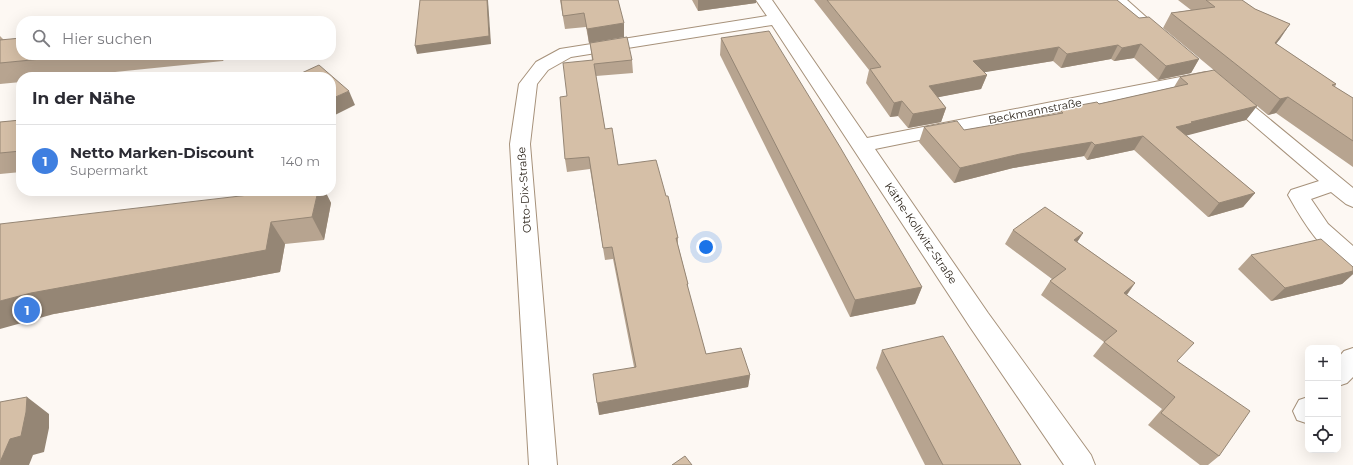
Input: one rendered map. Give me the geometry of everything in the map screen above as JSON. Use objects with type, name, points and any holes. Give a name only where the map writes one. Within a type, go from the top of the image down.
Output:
[{"type":"street","name":"Käthe-Kollwitz-Straße","points":[[764,0],[979,320],[1081,465]]},
{"type":"street","points":[[1117,0],[1166,41]]},
{"type":"street","name":"Otto-Dix-Straße","points":[[543,465],[520,144],[528,84],[542,66],[566,54],[778,19]]},
{"type":"street","points":[[1190,62],[1353,199]]},
{"type":"street","name":"Beckmannstraße","points":[[862,145],[1209,77]]},
{"type":"street","points":[[1334,184],[1298,195],[1320,230],[1353,260]]},
{"type":"street","points":[[1341,372],[1353,359]]},
{"type":"building","points":[[420,0],[487,0],[489,36],[415,46]]},
{"type":"building","points":[[561,0],[618,0],[624,23],[587,29],[584,13],[563,16]]},
{"type":"building","points":[[827,0],[1117,0],[1139,18],[1149,17],[1199,59],[1166,66],[1141,44],[1122,48],[1118,45],[1067,54],[1059,47],[973,61],[987,75],[929,86],[946,108],[913,114],[902,101],[894,103],[870,69],[881,67]]},
{"type":"building","points":[[1206,0],[1242,0],[1255,9],[1290,24],[1275,43],[1336,84],[1332,85],[1353,98],[1353,141],[1288,97],[1280,99],[1171,13],[1215,7]]},
{"type":"building","points":[[769,31],[840,147],[922,287],[855,300],[721,38]]},
{"type":"building","points":[[627,37],[632,60],[594,64],[605,129],[612,128],[618,165],[656,160],[666,196],[668,196],[687,284],[706,354],[741,348],[750,375],[597,403],[593,374],[636,367],[612,247],[603,248],[589,157],[565,159],[560,97],[567,96],[563,63],[593,60],[590,43]]},
{"type":"building","points":[[16,38],[16,60],[31,60],[0,63],[0,40]]},
{"type":"building","points":[[319,65],[327,72],[304,72]]},
{"type":"building","points":[[1214,70],[1257,106],[1176,127],[1255,193],[1219,203],[1143,136],[1095,145],[1092,142],[1020,154],[960,168],[924,127],[957,121],[964,130],[1063,113],[1059,109],[1097,102],[1099,104],[1188,84],[1180,77]]},
{"type":"building","points":[[336,80],[349,91],[336,97]]},
{"type":"building","points":[[16,120],[16,151],[0,153],[0,122]]},
{"type":"building","points":[[240,196],[317,196],[312,217],[271,222],[266,250],[31,293],[0,301],[0,224]]},
{"type":"building","points":[[1045,207],[1083,233],[1074,240],[1135,283],[1124,293],[1194,343],[1177,361],[1250,411],[1219,456],[1161,413],[1175,397],[1104,342],[1117,331],[1050,281],[1066,269],[1013,230]]},
{"type":"building","points":[[1321,239],[1353,267],[1353,271],[1285,288],[1251,255]]},
{"type":"building","points":[[943,336],[1021,465],[943,465],[882,350]]},
{"type":"building","points":[[27,397],[26,412],[21,436],[10,439],[0,462],[0,402]]},
{"type":"building","points":[[685,456],[692,465],[672,465]]},
{"type":"place","name":"Netto Marken-Discount","points":[[27,310]]}]
